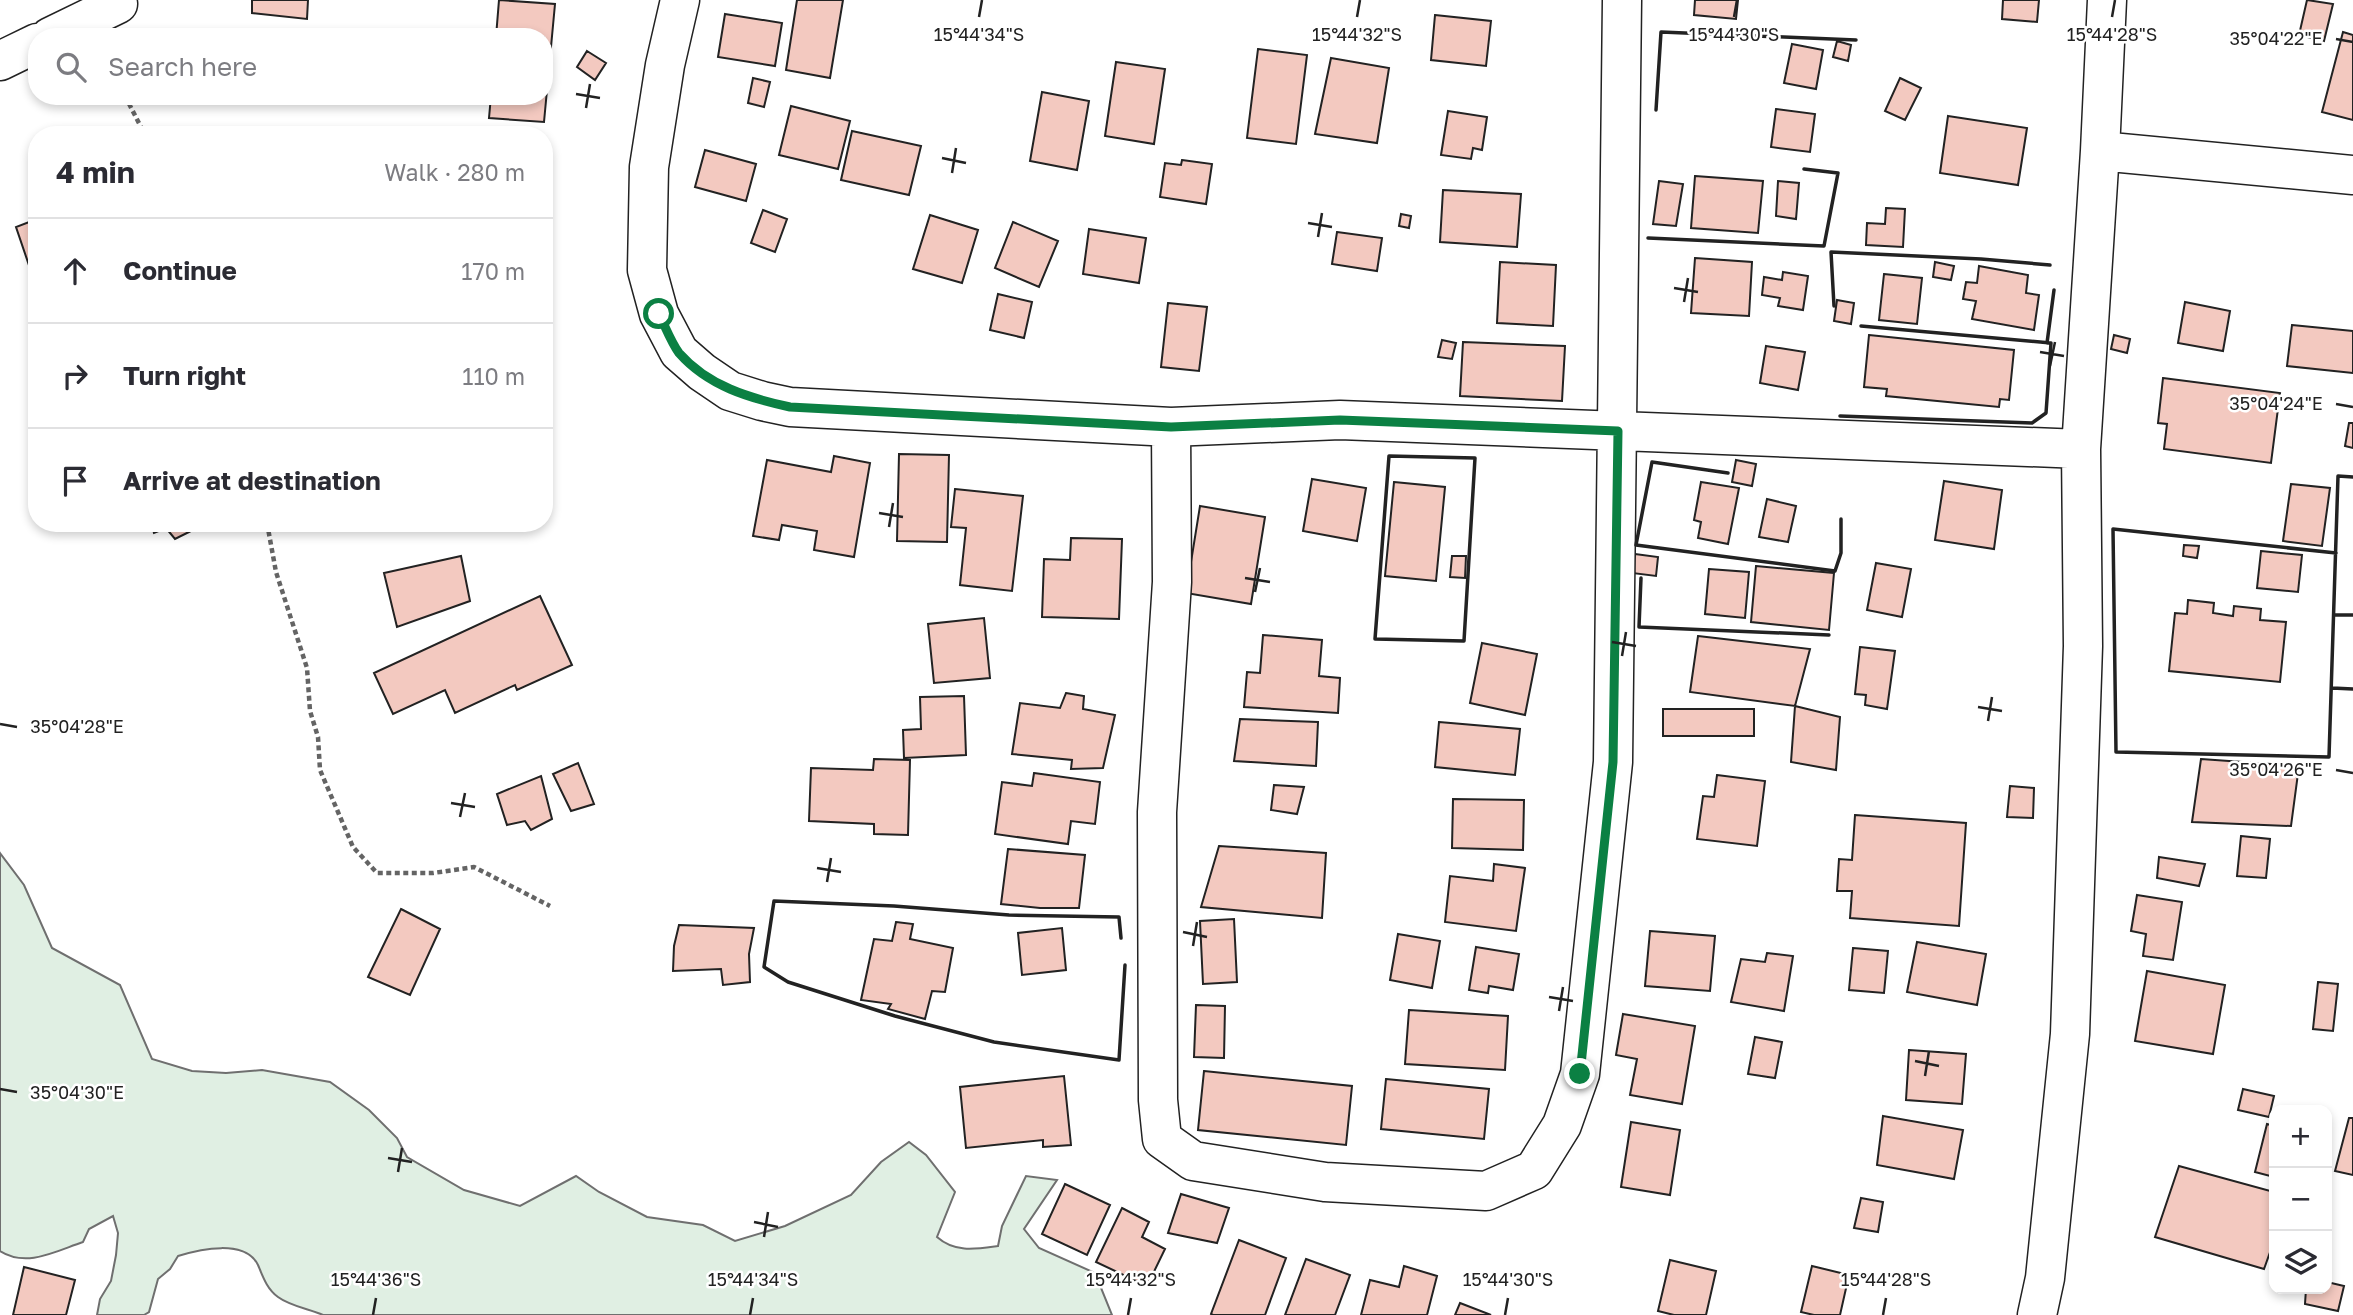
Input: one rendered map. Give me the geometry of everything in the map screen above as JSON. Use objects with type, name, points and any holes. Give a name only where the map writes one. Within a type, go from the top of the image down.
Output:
[{"type":"street","points":[[680,0],[665,65],[649,167],[647,270],[659,314],[679,352],[730,391],[790,407],[1171,427],[1340,420],[2081,449]]},
{"type":"street","points":[[1171,427],[1172,582],[1157,811],[1158,1100],[1162,1139],[1193,1161],[1325,1182],[1486,1191],[1534,1170],[1562,1125],[1580,1074],[1613,762],[1622,0]]},
{"type":"street","points":[[2037,1315],[2045,1278],[2070,1034],[2083,646],[2081,449],[2107,0]]},
{"type":"street","points":[[69,28],[118,4]]},
{"type":"street","points":[[0,61],[28,47]]},
{"type":"street","points":[[2100,151],[2353,175]]},
{"type":"path","points":[[130,105],[140,126]]},
{"type":"path","points":[[269,532],[276,572],[307,668],[310,711],[318,737],[320,770],[357,853],[377,873],[433,873],[474,867],[550,906]]},
{"type":"green space","points":[[0,853],[24,885],[52,948],[120,985],[152,1059],[192,1071],[226,1073],[262,1070],[330,1082],[369,1110],[397,1138],[407,1157],[464,1190],[520,1206],[576,1176],[599,1192],[647,1217],[703,1225],[735,1241],[785,1226],[851,1195],[881,1162],[909,1142],[926,1155],[955,1192],[937,1237],[958,1248],[998,1246],[1002,1226],[1026,1176],[1057,1180],[1024,1229],[1039,1248],[1095,1273],[1112,1315],[323,1315],[278,1297],[268,1287],[252,1257],[233,1249],[221,1248],[178,1256],[170,1269],[158,1279],[149,1312],[144,1315],[97,1315],[100,1299],[111,1281],[116,1255],[118,1233],[113,1216],[89,1229],[83,1242],[52,1253],[21,1258],[0,1251]]},
{"type":"building","points":[[252,0],[308,0],[307,19],[252,13]]},
{"type":"building","points":[[499,0],[555,4],[553,28],[497,28]]},
{"type":"building","points":[[797,0],[843,0],[830,78],[786,70]]},
{"type":"building","points":[[1695,0],[1738,0],[1736,19],[1694,15]]},
{"type":"building","points":[[2003,0],[2039,0],[2037,22],[2002,19]]},
{"type":"building","points":[[2307,0],[2333,4],[2324,41],[2299,35]]},
{"type":"building","points":[[725,14],[782,23],[775,66],[718,57]]},
{"type":"building","points":[[1435,15],[1491,21],[1486,66],[1431,60]]},
{"type":"building","points":[[2343,32],[2353,35],[2353,120],[2322,112]]},
{"type":"building","points":[[1837,41],[1851,45],[1848,61],[1833,57]]},
{"type":"building","points":[[1792,44],[1823,50],[1816,89],[1784,83]]},
{"type":"building","points":[[1258,49],[1307,55],[1296,144],[1247,138]]},
{"type":"building","points":[[587,51],[606,63],[595,80],[577,67]]},
{"type":"building","points":[[1331,58],[1389,68],[1377,143],[1315,134]]},
{"type":"building","points":[[1116,62],[1165,69],[1154,144],[1105,136]]},
{"type":"building","points":[[753,78],[770,82],[764,107],[748,103]]},
{"type":"building","points":[[1900,78],[1921,88],[1905,120],[1885,111]]},
{"type":"building","points":[[1042,92],[1089,101],[1077,170],[1030,161]]},
{"type":"building","points":[[490,105],[546,105],[544,122],[489,118]]},
{"type":"building","points":[[791,106],[850,121],[838,169],[779,155]]},
{"type":"building","points":[[1776,109],[1815,114],[1810,152],[1771,147]]},
{"type":"building","points":[[1448,111],[1487,117],[1482,150],[1473,148],[1471,159],[1441,155]]},
{"type":"building","points":[[1948,116],[2027,128],[2018,185],[1940,173]]},
{"type":"building","points":[[852,131],[921,146],[909,195],[841,180]]},
{"type":"building","points":[[705,150],[756,164],[746,201],[695,187]]},
{"type":"building","points":[[1182,160],[1212,164],[1206,204],[1160,197],[1165,163],[1181,165]]},
{"type":"building","points":[[1695,176],[1763,181],[1758,233],[1691,228]]},
{"type":"building","points":[[1659,181],[1683,184],[1676,226],[1653,224]]},
{"type":"building","points":[[1778,181],[1799,183],[1796,219],[1776,216]]},
{"type":"building","points":[[1443,190],[1521,194],[1517,247],[1440,242]]},
{"type":"building","points":[[1886,208],[1905,209],[1903,247],[1866,245],[1867,223],[1885,224]]},
{"type":"building","points":[[763,210],[787,219],[775,252],[751,243]]},
{"type":"building","points":[[1401,214],[1411,216],[1409,228],[1399,226]]},
{"type":"building","points":[[930,215],[978,230],[962,283],[913,269]]},
{"type":"building","points":[[28,222],[28,262],[16,227]]},
{"type":"building","points":[[1013,222],[1058,241],[1039,287],[995,268]]},
{"type":"building","points":[[1089,229],[1146,238],[1139,283],[1083,274]]},
{"type":"building","points":[[1337,232],[1382,238],[1377,271],[1332,264]]},
{"type":"building","points":[[1695,258],[1752,262],[1749,316],[1691,313]]},
{"type":"building","points":[[1500,262],[1556,265],[1553,326],[1497,323]]},
{"type":"building","points":[[1935,262],[1954,266],[1951,280],[1933,277]]},
{"type":"building","points":[[1979,266],[2028,275],[2026,293],[2039,295],[2034,330],[1972,319],[1976,301],[1963,299],[1966,282],[1977,283]]},
{"type":"building","points":[[1783,272],[1808,276],[1803,310],[1778,306],[1780,298],[1762,295],[1764,277],[1782,280]]},
{"type":"building","points":[[1884,274],[1922,278],[1917,324],[1879,320]]},
{"type":"building","points":[[998,294],[1032,302],[1024,338],[990,330]]},
{"type":"building","points":[[1837,300],[1854,303],[1851,324],[1834,321]]},
{"type":"building","points":[[2185,302],[2230,311],[2223,351],[2178,343]]},
{"type":"building","points":[[1168,303],[1207,307],[1199,371],[1161,367]]},
{"type":"building","points":[[2292,325],[2353,331],[2353,373],[2287,366]]},
{"type":"building","points":[[1869,335],[2014,350],[2009,400],[2000,399],[1999,407],[1886,396],[1887,389],[1864,387]]},
{"type":"building","points":[[2114,335],[2130,339],[2127,353],[2111,349]]},
{"type":"building","points":[[1442,340],[1456,343],[1452,359],[1438,357]]},
{"type":"building","points":[[1463,342],[1565,346],[1562,401],[1460,396]]},
{"type":"building","points":[[1766,346],[1805,352],[1798,390],[1760,383]]},
{"type":"building","points":[[2163,378],[2280,393],[2271,463],[2164,449],[2167,424],[2158,423]]},
{"type":"building","points":[[2349,423],[2353,423],[2353,448],[2345,446]]},
{"type":"building","points":[[899,454],[949,455],[947,542],[897,541]]},
{"type":"building","points":[[834,456],[870,463],[854,557],[814,550],[817,531],[782,525],[779,540],[753,536],[767,460],[831,472]]},
{"type":"building","points":[[1736,460],[1756,464],[1752,486],[1732,482]]},
{"type":"building","points":[[1312,479],[1366,488],[1357,541],[1303,531]]},
{"type":"building","points":[[1944,481],[2002,490],[1994,549],[1935,540]]},
{"type":"building","points":[[1394,482],[1445,487],[1436,581],[1385,576]]},
{"type":"building","points":[[1701,482],[1739,488],[1728,544],[1698,538],[1701,522],[1694,520]]},
{"type":"building","points":[[2291,484],[2330,488],[2322,546],[2283,541]]},
{"type":"building","points":[[955,489],[1023,496],[1012,591],[960,585],[966,528],[951,527]]},
{"type":"building","points":[[1767,499],[1796,506],[1788,542],[1759,537]]},
{"type":"building","points":[[1200,506],[1265,517],[1251,604],[1186,593]]},
{"type":"building","points":[[169,532],[189,532],[175,539]]},
{"type":"building","points":[[1071,538],[1122,539],[1119,619],[1042,617],[1044,559],[1070,560]]},
{"type":"building","points":[[2184,545],[2199,546],[2197,558],[2183,556]]},
{"type":"building","points":[[2261,551],[2302,555],[2298,592],[2257,588]]},
{"type":"building","points":[[1635,554],[1658,557],[1656,576],[1632,573]]},
{"type":"building","points":[[461,556],[470,601],[397,627],[384,573]]},
{"type":"building","points":[[1452,556],[1466,556],[1465,578],[1450,577]]},
{"type":"building","points":[[1876,563],[1911,569],[1902,617],[1867,610]]},
{"type":"building","points":[[1756,566],[1834,573],[1829,630],[1751,622]]},
{"type":"building","points":[[1709,569],[1749,572],[1745,618],[1705,614]]},
{"type":"building","points":[[540,596],[572,665],[517,690],[515,685],[455,713],[445,690],[393,714],[374,673]]},
{"type":"building","points":[[2188,600],[2214,603],[2213,613],[2233,616],[2234,606],[2261,609],[2260,620],[2286,622],[2280,682],[2169,671],[2175,613],[2187,614]]},
{"type":"building","points":[[984,618],[990,678],[934,683],[928,624]]},
{"type":"building","points":[[1263,635],[1322,640],[1319,676],[1340,678],[1338,713],[1244,707],[1247,672],[1260,673]]},
{"type":"building","points":[[1698,636],[1810,649],[1795,706],[1690,692]]},
{"type":"building","points":[[1482,643],[1537,654],[1525,715],[1470,703]]},
{"type":"building","points":[[1860,647],[1895,651],[1887,709],[1865,705],[1866,695],[1855,694]]},
{"type":"building","points":[[1066,693],[1084,696],[1083,709],[1115,715],[1103,768],[1071,769],[1072,760],[1012,754],[1020,703],[1060,708]]},
{"type":"building","points":[[964,696],[966,755],[904,758],[903,730],[921,729],[920,697]]},
{"type":"building","points":[[1795,706],[1840,717],[1836,770],[1791,762]]},
{"type":"building","points":[[1663,709],[1754,709],[1754,736],[1663,736]]},
{"type":"building","points":[[1240,719],[1318,722],[1316,766],[1234,761]]},
{"type":"building","points":[[1439,722],[1520,729],[1515,775],[1435,767]]},
{"type":"building","points":[[874,759],[910,760],[908,835],[874,834],[874,824],[809,821],[811,768],[873,770]]},
{"type":"building","points":[[2201,759],[2299,766],[2291,826],[2192,822]]},
{"type":"building","points":[[578,763],[594,804],[571,811],[553,774]]},
{"type":"building","points":[[1034,773],[1100,782],[1095,824],[1071,821],[1068,844],[995,834],[1002,782],[1032,786]]},
{"type":"building","points":[[1717,775],[1765,781],[1757,846],[1697,839],[1703,796],[1714,797]]},
{"type":"building","points":[[541,776],[552,819],[531,830],[525,821],[507,825],[497,794]]},
{"type":"building","points":[[1274,785],[1304,787],[1297,814],[1271,810]]},
{"type":"building","points":[[2010,786],[2034,788],[2033,818],[2007,817]]},
{"type":"building","points":[[1453,799],[1524,800],[1523,850],[1452,848]]},
{"type":"building","points":[[1855,815],[1966,823],[1959,926],[1850,918],[1852,891],[1837,891],[1839,859],[1852,860]]},
{"type":"building","points":[[2241,836],[2270,839],[2266,878],[2237,876]]},
{"type":"building","points":[[1219,846],[1326,853],[1322,918],[1201,907]]},
{"type":"building","points":[[1008,849],[1085,855],[1079,908],[1001,904]]},
{"type":"building","points":[[2159,857],[2205,864],[2199,886],[2157,878]]},
{"type":"building","points":[[1494,864],[1525,868],[1516,931],[1445,922],[1450,876],[1493,881]]},
{"type":"building","points":[[2137,895],[2182,902],[2173,960],[2143,956],[2146,934],[2131,931]]},
{"type":"building","points":[[401,909],[440,929],[410,995],[368,977]]},
{"type":"building","points":[[1234,919],[1237,982],[1203,984],[1200,921]]},
{"type":"building","points":[[896,922],[913,924],[910,939],[953,948],[945,992],[932,991],[925,1019],[888,1009],[891,1004],[861,1000],[874,939],[892,941]]},
{"type":"building","points":[[679,925],[754,928],[749,954],[750,982],[723,985],[721,969],[673,971],[674,946]]},
{"type":"building","points":[[1062,928],[1066,970],[1022,975],[1018,933]]},
{"type":"building","points":[[1650,931],[1715,936],[1710,991],[1645,986]]},
{"type":"building","points":[[1398,934],[1440,941],[1432,988],[1390,980]]},
{"type":"building","points":[[1917,942],[1986,954],[1977,1005],[1907,992]]},
{"type":"building","points":[[1476,947],[1519,954],[1513,990],[1489,986],[1488,993],[1469,990]]},
{"type":"building","points":[[1853,948],[1888,951],[1884,993],[1849,990]]},
{"type":"building","points":[[1767,953],[1793,956],[1784,1011],[1731,1002],[1741,959],[1765,962]]},
{"type":"building","points":[[2147,971],[2225,985],[2213,1054],[2135,1041]]},
{"type":"building","points":[[2318,982],[2338,984],[2333,1031],[2313,1029]]},
{"type":"building","points":[[1196,1005],[1225,1006],[1224,1058],[1194,1057]]},
{"type":"building","points":[[1409,1010],[1508,1016],[1505,1070],[1405,1064]]},
{"type":"building","points":[[1623,1014],[1695,1026],[1682,1104],[1630,1095],[1637,1059],[1616,1055]]},
{"type":"building","points":[[1755,1037],[1782,1042],[1775,1078],[1748,1074]]},
{"type":"building","points":[[1909,1050],[1966,1054],[1962,1104],[1906,1100]]},
{"type":"building","points":[[1204,1071],[1352,1086],[1346,1145],[1198,1130]]},
{"type":"building","points":[[1064,1076],[1071,1145],[1043,1147],[1043,1140],[966,1148],[960,1087]]},
{"type":"building","points":[[1386,1079],[1489,1089],[1484,1139],[1381,1129]]},
{"type":"building","points":[[2243,1089],[2274,1096],[2272,1105],[2269,1105],[2269,1117],[2238,1110]]},
{"type":"building","points":[[1883,1116],[1963,1130],[1954,1179],[1877,1165]]},
{"type":"building","points":[[2349,1118],[2353,1118],[2353,1175],[2335,1171]]},
{"type":"building","points":[[1631,1122],[1680,1130],[1670,1195],[1621,1187]]},
{"type":"building","points":[[2267,1124],[2269,1176],[2255,1172]]},
{"type":"building","points":[[2179,1166],[2269,1191],[2269,1255],[2264,1269],[2155,1237]]},
{"type":"building","points":[[1065,1184],[1110,1205],[1087,1255],[1042,1234]]},
{"type":"building","points":[[1181,1194],[1229,1208],[1217,1243],[1168,1233]]},
{"type":"building","points":[[1861,1198],[1883,1202],[1878,1232],[1854,1228]]},
{"type":"building","points":[[1122,1208],[1149,1222],[1142,1237],[1165,1249],[1147,1286],[1096,1262]]},
{"type":"building","points":[[1239,1240],[1286,1258],[1265,1315],[1213,1315],[1211,1314]]},
{"type":"building","points":[[1306,1259],[1350,1275],[1335,1315],[1285,1315]]},
{"type":"building","points":[[1670,1260],[1716,1271],[1706,1315],[1674,1315],[1658,1311]]},
{"type":"building","points":[[1404,1266],[1437,1276],[1427,1315],[1361,1315],[1370,1280],[1399,1287]]},
{"type":"building","points":[[1812,1266],[1849,1275],[1840,1315],[1801,1312]]},
{"type":"building","points":[[24,1267],[75,1280],[66,1315],[13,1315]]},
{"type":"building","points":[[2332,1283],[2344,1286],[2338,1311],[2305,1304],[2306,1294],[2332,1294]]},
{"type":"building","points":[[1460,1303],[1491,1315],[1455,1315]]},
{"type":"wall","points":[[1656,110],[1661,32],[1856,40]]},
{"type":"wall","points":[[1648,238],[1824,246],[1838,173],[1804,169]]},
{"type":"wall","points":[[1834,306],[1831,252],[2050,265]]},
{"type":"wall","points":[[2047,343],[2054,290]]},
{"type":"wall","points":[[1840,416],[2032,423],[2046,413],[2051,343],[1861,326]]},
{"type":"wall","points":[[1389,456],[1475,458],[1464,641],[1375,639],[1389,456]]},
{"type":"wall","points":[[1728,473],[1652,462],[1636,545],[1835,571],[1841,553],[1841,519]]},
{"type":"wall","points":[[2336,553],[2113,529],[2116,752],[2329,757],[2338,476],[2353,477]]},
{"type":"wall","points":[[1641,578],[1639,627],[1829,635]]},
{"type":"wall","points":[[2334,615],[2353,615]]},
{"type":"wall","points":[[2332,688],[2353,689]]},
{"type":"wall","points":[[1121,938],[1119,917],[1009,915],[894,906],[774,901],[764,967],[788,982],[895,1016],[994,1042],[1119,1060],[1125,965]]},
{"type":"route","points":[[659,314],[679,352],[702,372],[730,391],[790,407],[1171,427],[1340,420],[1618,431],[1613,762],[1580,1074]]}]
